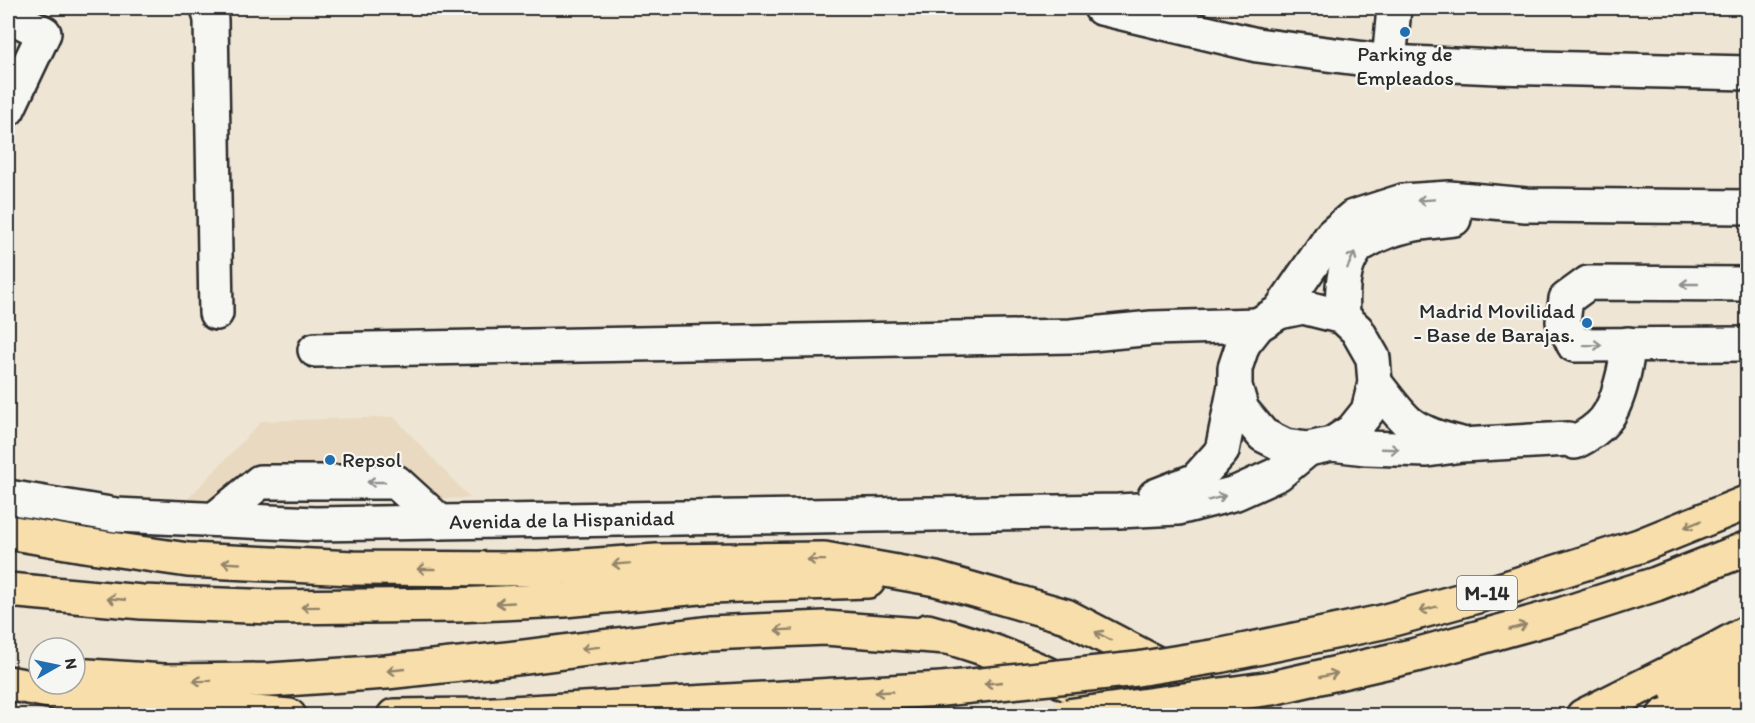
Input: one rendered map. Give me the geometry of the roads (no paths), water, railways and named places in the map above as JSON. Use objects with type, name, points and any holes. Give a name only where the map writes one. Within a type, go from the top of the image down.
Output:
[{"type":"highway","name":"M-14","points":[[394,716],[476,715],[942,689],[1137,669],[1218,656],[1382,622],[1503,589],[1639,546],[1748,502]]},
{"type":"highway","points":[[8,532],[188,560],[353,568],[538,569],[657,561],[824,559],[936,579],[1066,616],[1175,673],[1246,716]]},
{"type":"highway","name":"M-14","points":[[1067,716],[1272,688],[1416,656],[1560,615],[1656,584],[1748,548]]},
{"type":"highway","points":[[8,590],[142,602],[274,607],[456,605],[564,600],[710,586],[936,579]]},
{"type":"highway","points":[[564,600],[746,604],[846,610],[947,637],[1023,663],[1095,697],[1123,716]]},
{"type":"highway","points":[[87,677],[164,681],[282,679],[386,672],[710,633],[813,628],[947,637]]},
{"type":"highway","points":[[1583,716],[1748,632]]},
{"type":"highway","points":[[1632,716],[1680,690],[1748,663]]},
{"type":"highway","points":[[8,681],[27,679]]},
{"type":"highway","points":[[8,681],[90,699],[289,716]]},
{"type":"highway","points":[[1664,716],[1748,690]]},
{"type":"street","points":[[208,8],[211,20],[216,313]]},
{"type":"street","points":[[1101,8],[1257,45],[1389,62],[1748,73]]},
{"type":"street","points":[[1389,62],[1394,8]]},
{"type":"street","points":[[8,15],[44,33],[8,109]]},
{"type":"street","points":[[1628,344],[1619,391],[1606,419],[1590,435],[1575,442],[1568,439],[1462,445],[1427,450],[1285,446],[1263,435],[1242,410],[1235,377],[1243,344],[1269,318],[1332,235],[1353,217],[1403,201],[1449,198],[1526,205],[1748,207]]},
{"type":"street","points":[[1343,317],[1341,288],[1347,266],[1356,248],[1377,235],[1412,223],[1467,218],[1526,205]]},
{"type":"street","points":[[1748,284],[1588,284],[1566,299],[1563,322],[1574,345],[1748,344]]},
{"type":"street","points":[[315,350],[1071,336],[1269,318],[1303,307],[1343,317],[1357,330],[1373,358],[1376,382],[1368,411],[1352,431],[1320,446]]},
{"type":"street","points":[[1152,328],[1213,350],[1235,377]]},
{"type":"street","name":"Avenida de la Hispanidad","points":[[1118,511],[1196,480],[1222,451],[1235,377]]},
{"type":"street","points":[[1376,382],[1390,403],[1410,424],[1436,437],[1462,445]]},
{"type":"street","name":"Avenida de la Hispanidad","points":[[8,497],[116,515],[315,524],[1118,511],[1178,508],[1236,493],[1278,474],[1320,446]]},
{"type":"place","name":"Parking de Empleados","points":[[1405,32]]},
{"type":"place","name":"Madrid Movilidad - Base de Barajas.","points":[[1587,323]]},
{"type":"place","name":"Repsol","points":[[330,460]]}]
